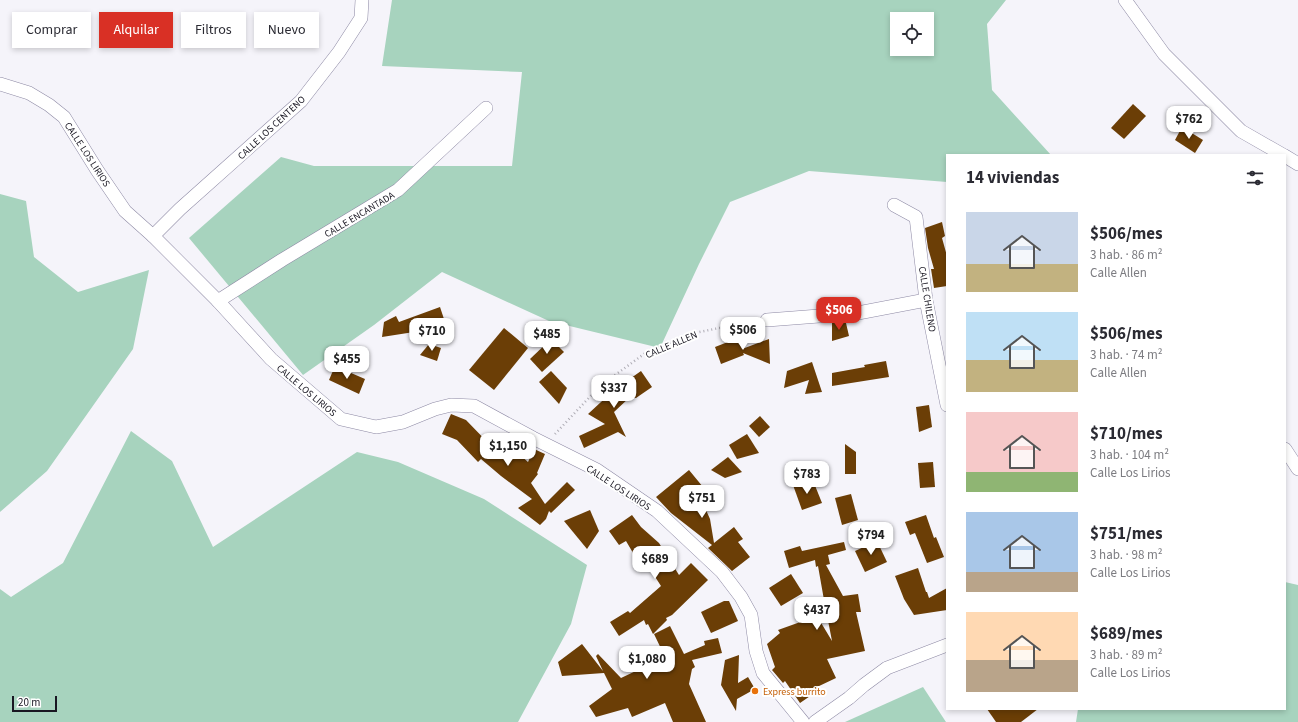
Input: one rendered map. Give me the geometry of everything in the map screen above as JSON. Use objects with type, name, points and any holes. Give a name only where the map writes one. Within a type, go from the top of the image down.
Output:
[{"type":"street","name":"CALLE LOS CENTENO","points":[[153,236],[180,209],[301,101],[338,52],[361,18],[362,0]]},
{"type":"street","points":[[1125,0],[1164,54],[1241,131],[1281,154]]},
{"type":"street","name":"CALLE LOS LIRIOS","points":[[0,84],[29,93],[49,105],[64,117],[125,211],[153,236],[218,301],[271,359],[341,419],[376,427],[403,422],[435,409],[452,405],[474,406],[597,470],[657,511],[722,572],[741,597],[751,615],[756,651],[763,673],[803,722]]},
{"type":"street","name":"CALLE ENCANTADA","points":[[218,301],[282,260],[398,190],[486,108]]},
{"type":"street","points":[[1286,157],[1298,164]]},
{"type":"street","name":"CALLE CHILENO","points":[[894,205],[916,217],[926,300],[946,400]]},
{"type":"street","points":[[766,320],[858,313],[926,300]]},
{"type":"street","points":[[1286,451],[1298,469]]},
{"type":"street","points":[[815,722],[849,698],[887,668],[946,645]]},
{"type":"path","name":"CALLE ALLEN","points":[[545,444],[600,386],[644,354],[694,333],[766,320]]},
{"type":"green space","points":[[392,0],[1006,0],[987,24],[992,90],[1050,154],[946,154],[946,182],[809,171],[730,202],[660,348],[549,321],[442,272],[374,325],[303,375],[189,238],[281,157],[314,166],[512,166],[522,72],[382,66]]},
{"type":"green space","points":[[0,194],[26,201],[34,257],[78,292],[149,270],[133,349],[47,471],[0,512]]},
{"type":"green space","points":[[131,431],[172,461],[213,547],[357,452],[398,462],[484,499],[587,565],[571,624],[518,722],[0,722],[0,589],[11,597],[63,563]]},
{"type":"green space","points":[[1286,582],[1298,585],[1298,722],[1076,722],[1078,710],[1286,710]]},
{"type":"green space","points":[[923,687],[946,722],[845,722]]},
{"type":"building","points":[[1133,104],[1146,116],[1124,139],[1111,128]]},
{"type":"building","points":[[1182,127],[1203,140],[1195,153],[1175,140]]},
{"type":"building","points":[[942,222],[945,236],[942,238],[946,252],[946,286],[934,288],[931,269],[934,269],[928,248],[925,228]]},
{"type":"building","points":[[440,307],[446,325],[415,336],[414,332],[382,337],[384,322],[396,316],[399,322]]},
{"type":"building","points":[[832,323],[846,323],[849,336],[832,341]]},
{"type":"building","points":[[504,328],[528,348],[494,390],[469,370]]},
{"type":"building","points":[[738,338],[742,349],[769,339],[770,364],[743,353],[744,355],[721,364],[715,347]]},
{"type":"building","points":[[551,339],[564,352],[542,372],[530,359]]},
{"type":"building","points":[[429,344],[441,348],[437,361],[420,355]]},
{"type":"building","points":[[886,361],[889,377],[832,386],[832,373],[865,367],[864,365]]},
{"type":"building","points":[[812,362],[822,392],[805,394],[809,380],[784,388],[787,371]]},
{"type":"building","points":[[335,366],[365,379],[359,394],[329,380]]},
{"type":"building","points":[[551,371],[567,388],[559,404],[539,382]]},
{"type":"building","points":[[641,371],[652,387],[636,398],[630,397],[614,412],[626,437],[618,432],[584,448],[579,436],[605,424],[588,414],[614,390]]},
{"type":"building","points":[[929,405],[932,427],[919,432],[916,407]]},
{"type":"building","points":[[451,414],[466,420],[496,451],[502,439],[528,462],[534,449],[545,454],[537,473],[538,474],[531,483],[545,504],[567,482],[575,490],[551,513],[549,511],[546,519],[540,525],[518,508],[532,499],[481,459],[478,462],[457,440],[442,434]]},
{"type":"building","points":[[760,416],[770,427],[759,437],[749,426]]},
{"type":"building","points":[[747,434],[759,453],[737,459],[729,445]]},
{"type":"building","points":[[845,444],[856,452],[856,474],[845,474]]},
{"type":"building","points":[[728,457],[742,472],[725,478],[711,470]]},
{"type":"building","points":[[933,462],[935,487],[920,488],[918,463]]},
{"type":"building","points":[[689,470],[703,487],[698,492],[710,519],[714,543],[734,527],[743,539],[738,542],[750,557],[732,571],[708,548],[712,545],[671,513],[656,497]]},
{"type":"building","points":[[814,483],[822,503],[802,510],[793,485]]},
{"type":"building","points":[[851,494],[858,520],[842,525],[835,498]]},
{"type":"building","points":[[590,510],[599,531],[587,549],[564,521]]},
{"type":"building","points":[[632,515],[641,527],[659,543],[679,575],[691,563],[708,580],[672,615],[666,618],[667,620],[653,634],[648,624],[646,625],[644,620],[619,636],[610,622],[628,611],[630,613],[661,586],[641,555],[636,558],[626,541],[619,545],[609,531]]},
{"type":"building","points":[[926,515],[934,538],[936,537],[944,557],[927,563],[915,533],[910,535],[905,522]]},
{"type":"building","points":[[877,541],[887,562],[865,572],[855,551]]},
{"type":"building","points":[[844,542],[846,550],[828,555],[830,564],[826,565],[843,596],[858,594],[861,612],[856,612],[865,651],[827,659],[836,678],[817,687],[819,690],[800,703],[785,681],[783,683],[772,670],[775,667],[767,644],[780,633],[778,630],[817,616],[832,641],[818,566],[816,567],[815,560],[789,568],[784,551],[800,546],[802,551]]},
{"type":"building","points":[[918,568],[929,598],[946,589],[946,610],[914,615],[904,599],[895,576]]},
{"type":"building","points":[[791,574],[803,593],[781,606],[769,588]]},
{"type":"building","points":[[724,601],[729,601],[738,621],[711,633],[701,612]]},
{"type":"building","points":[[670,626],[684,654],[705,645],[704,641],[718,638],[722,653],[692,660],[695,667],[692,669],[689,684],[706,722],[673,722],[665,703],[632,717],[628,708],[596,717],[589,706],[612,689],[604,673],[562,676],[558,662],[582,644],[603,671],[596,656],[598,654],[621,678],[640,669],[641,672],[667,661],[654,634]]},
{"type":"building","points":[[739,655],[738,683],[748,677],[755,689],[737,699],[736,711],[721,685],[725,660]]},
{"type":"building","points":[[988,710],[1037,710],[1021,722],[996,722]]},
{"type":"place","name":"Express burrito","points":[[755,691]]}]
